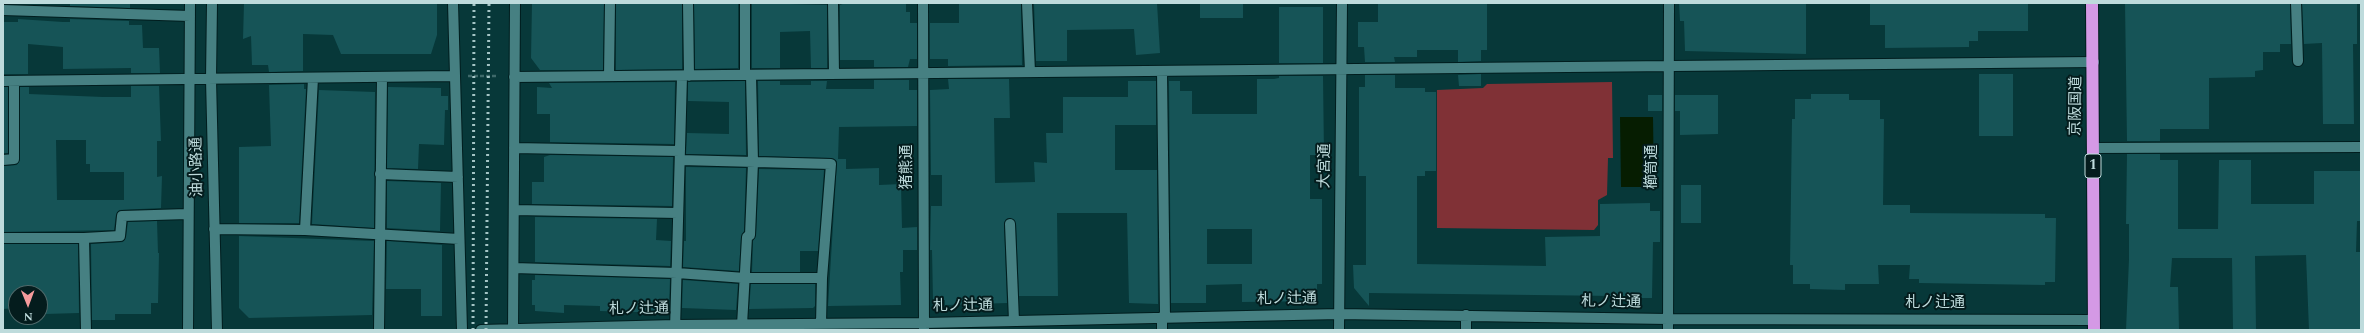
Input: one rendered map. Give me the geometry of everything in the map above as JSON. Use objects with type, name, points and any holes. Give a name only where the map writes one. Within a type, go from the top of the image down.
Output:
[{"type":"highway","name":"京阪国道","points":[[2092,3],[2094,62],[2094,325]]},
{"type":"street","name":"油小路通","points":[[188,330],[187,214],[190,3]]},
{"type":"street","name":"油小路通","points":[[212,3],[211,79],[217,330]]},
{"type":"street","points":[[453,3],[462,330]]},
{"type":"street","points":[[514,329],[515,3]]},
{"type":"street","points":[[610,3],[610,76]]},
{"type":"street","points":[[675,327],[680,156],[688,3]]},
{"type":"street","points":[[745,3],[753,162],[750,235],[747,237],[745,278],[747,327]]},
{"type":"street","points":[[833,3],[834,74]]},
{"type":"street","name":"猪熊通","points":[[923,3],[924,326]]},
{"type":"street","points":[[1027,3],[1030,72]]},
{"type":"street","name":"大宮通","points":[[1339,330],[1342,3]]},
{"type":"street","name":"櫛笥通","points":[[1668,330],[1669,3]]},
{"type":"street","points":[[2296,3],[2298,61]]},
{"type":"street","points":[[3,10],[190,16]]},
{"type":"street","points":[[514,77],[2094,62]]},
{"type":"street","points":[[1162,71],[1164,317],[1162,330]]},
{"type":"street","points":[[3,81],[456,76]]},
{"type":"street","points":[[379,330],[382,77]]},
{"type":"street","points":[[305,230],[313,78]]},
{"type":"street","points":[[3,160],[14,159],[14,81]]},
{"type":"street","points":[[2093,148],[2361,147]]},
{"type":"street","points":[[514,148],[680,156],[753,162],[831,164],[822,278],[826,326]]},
{"type":"street","points":[[380,174],[458,177]]},
{"type":"street","points":[[514,210],[678,213]]},
{"type":"street","points":[[3,238],[84,238],[120,236],[122,216],[187,214]]},
{"type":"street","points":[[1010,224],[1014,321]]},
{"type":"street","points":[[214,229],[305,230],[379,233],[459,239]]},
{"type":"street","points":[[84,238],[86,330]]},
{"type":"street","points":[[514,268],[677,273],[745,278],[822,278]]},
{"type":"street","name":"札ノ辻通","points":[[480,330],[675,327],[924,326],[1014,321],[1339,314],[2094,325]]},
{"type":"street","points":[[1466,315],[1466,330]]},
{"type":"path","points":[[456,76],[498,76]]},
{"type":"shaded area","points":[[1612,82],[1613,158],[1608,158],[1607,195],[1598,200],[1598,225],[1594,230],[1437,228],[1437,90],[1483,88],[1487,84]]},
{"type":"shaded area","points":[[1620,117],[1653,117],[1654,187],[1621,187]]},
{"type":"building","points":[[70,3],[130,3],[130,8],[70,6]]},
{"type":"building","points":[[244,3],[437,3],[437,35],[431,54],[341,54],[333,35],[303,34],[303,71],[269,72],[268,65],[252,65],[251,36],[243,39]]},
{"type":"building","points":[[532,3],[604,3],[603,70],[540,70],[531,58]]},
{"type":"building","points":[[616,3],[682,3],[682,69],[616,70]]},
{"type":"building","points":[[694,3],[738,3],[738,68],[695,69]]},
{"type":"building","points":[[752,3],[827,5],[827,68],[811,68],[810,31],[780,32],[780,68],[752,68]]},
{"type":"building","points":[[845,3],[906,3],[906,12],[910,12],[910,23],[917,23],[917,59],[910,59],[908,67],[874,67],[874,60],[840,60],[840,5]]},
{"type":"building","points":[[959,3],[1021,3],[1022,65],[948,66],[948,59],[930,59],[930,23],[959,23]]},
{"type":"building","points":[[1034,3],[1157,3],[1160,53],[1136,55],[1134,29],[1067,30],[1067,61],[1036,61]]},
{"type":"building","points":[[1200,3],[1243,3],[1243,18],[1200,18]]},
{"type":"building","points":[[1378,3],[1487,3],[1487,50],[1481,50],[1481,61],[1458,62],[1458,50],[1417,50],[1417,57],[1394,57],[1395,62],[1365,62],[1364,47],[1358,47],[1358,22],[1378,22]]},
{"type":"building","points":[[1679,3],[1806,3],[1806,54],[1685,51],[1684,21],[1680,21]]},
{"type":"building","points":[[1870,3],[2028,3],[2028,31],[1978,31],[1978,41],[1969,41],[1969,47],[1885,48],[1885,25],[1870,25]]},
{"type":"building","points":[[2125,3],[2290,3],[2291,44],[2280,44],[2280,52],[2263,52],[2263,70],[2255,71],[2255,77],[2209,78],[2209,129],[2160,129],[2160,141],[2127,141]]},
{"type":"building","points":[[2302,3],[2357,3],[2357,44],[2353,44],[2354,124],[2323,124],[2322,43],[2304,44]]},
{"type":"building","points":[[1279,7],[1323,7],[1323,63],[1279,63]]},
{"type":"building","points":[[18,19],[63,22],[70,22],[70,19],[129,21],[129,25],[142,25],[143,48],[159,48],[160,73],[131,73],[131,68],[63,69],[63,47],[28,44],[28,74],[3,74],[3,22],[18,22]]},
{"type":"building","points":[[1481,74],[1481,86],[1459,86],[1458,75]]},
{"type":"building","points":[[1979,74],[2013,74],[2013,136],[1979,136]]},
{"type":"building","points":[[1365,75],[1395,75],[1395,88],[1425,88],[1425,92],[1436,92],[1436,171],[1425,171],[1425,176],[1417,176],[1417,264],[1546,266],[1545,237],[1600,236],[1600,204],[1650,203],[1650,211],[1660,211],[1660,242],[1653,242],[1652,298],[1616,298],[1616,296],[1369,293],[1369,306],[1354,288],[1353,265],[1366,265],[1366,176],[1359,176],[1359,87],[1365,87]]},
{"type":"building","points":[[1279,76],[1323,76],[1324,155],[1310,155],[1310,199],[1322,199],[1322,284],[1317,284],[1317,301],[1242,302],[1242,284],[1206,285],[1206,303],[1171,303],[1169,81],[1180,81],[1180,91],[1192,91],[1192,114],[1257,114],[1257,79],[1279,78]],"holes":[[[1207,229],[1252,229],[1252,264],[1207,264]]]},
{"type":"building","points":[[948,79],[1009,79],[1010,118],[994,118],[995,183],[1035,182],[1034,162],[1047,163],[1046,133],[1063,133],[1063,97],[1128,97],[1128,81],[1156,81],[1156,125],[1115,125],[1115,170],[1157,170],[1158,304],[1129,303],[1127,213],[1057,213],[1058,296],[1019,296],[1016,224],[1010,218],[1006,219],[1004,224],[1007,303],[945,305],[945,300],[933,300],[932,250],[930,250],[931,206],[942,206],[942,175],[931,175],[930,90],[949,89]]},
{"type":"building","points":[[874,80],[909,80],[909,90],[917,90],[917,126],[839,127],[838,159],[846,159],[846,169],[879,168],[879,185],[901,184],[902,228],[917,227],[917,250],[903,250],[903,272],[900,272],[901,305],[828,306],[837,161],[831,158],[759,156],[758,81],[780,81],[780,85],[811,85],[811,81],[827,81],[826,89],[874,89]]},
{"type":"building","points":[[745,81],[746,155],[686,154],[687,133],[729,134],[729,102],[688,101],[688,82]]},
{"type":"building","points":[[675,82],[674,144],[550,142],[550,114],[537,114],[537,87],[552,88],[549,83]]},
{"type":"building","points":[[304,84],[304,89],[306,89],[299,223],[239,223],[239,147],[271,146],[269,85]]},
{"type":"building","points":[[131,86],[159,86],[161,141],[157,141],[157,177],[162,176],[161,208],[119,210],[116,215],[114,230],[3,232],[3,166],[17,165],[20,159],[20,87],[29,87],[29,94],[131,97]],"holes":[[[56,140],[86,140],[86,164],[90,164],[90,172],[124,172],[124,200],[57,200]]]},
{"type":"building","points":[[3,87],[8,87],[8,153],[3,153]]},
{"type":"building","points":[[388,87],[441,88],[441,96],[448,96],[448,110],[445,110],[444,145],[419,144],[418,169],[387,168]]},
{"type":"building","points":[[319,90],[375,92],[374,228],[312,224]]},
{"type":"building","points":[[1811,94],[1849,94],[1849,100],[1880,100],[1880,119],[1884,119],[1883,205],[1910,205],[1910,213],[2045,214],[2045,218],[2056,218],[2055,282],[2045,282],[2045,285],[1919,283],[1919,279],[1909,279],[1910,265],[1878,265],[1879,284],[1845,284],[1845,290],[1810,289],[1810,284],[1793,284],[1793,265],[1790,265],[1792,119],[1795,119],[1795,99],[1811,99]]},
{"type":"building","points":[[1648,95],[1662,95],[1662,111],[1648,111]]},
{"type":"building","points":[[1675,95],[1718,95],[1718,134],[1680,135],[1680,111],[1675,111]]},
{"type":"building","points":[[2127,154],[2160,154],[2160,160],[2178,160],[2178,229],[2218,229],[2219,160],[2251,160],[2251,204],[2314,204],[2314,171],[2361,171],[2361,221],[2357,221],[2356,252],[2361,252],[2361,330],[2309,330],[2306,255],[2255,256],[2256,330],[2233,330],[2232,258],[2172,258],[2170,287],[2178,287],[2179,330],[2126,330],[2129,259],[2129,224],[2126,224]]},
{"type":"building","points":[[550,155],[673,157],[672,206],[532,204],[532,182],[544,182],[544,157]]},
{"type":"building","points":[[686,167],[746,168],[744,231],[741,237],[739,271],[683,267],[684,241],[686,241]]},
{"type":"building","points":[[759,169],[824,170],[818,251],[800,251],[800,272],[752,272],[753,241],[756,235]]},
{"type":"building","points":[[387,181],[441,183],[440,231],[387,228]]},
{"type":"building","points":[[1681,185],[1701,185],[1701,223],[1681,223]]},
{"type":"building","points":[[535,217],[657,219],[656,240],[671,241],[670,266],[535,262]]},
{"type":"building","points":[[157,221],[159,253],[158,303],[151,303],[151,314],[115,314],[115,320],[92,320],[91,244],[123,242],[126,237],[128,222]]},
{"type":"building","points":[[239,236],[374,241],[372,315],[249,318],[239,308]]},
{"type":"building","points":[[387,241],[442,245],[442,316],[421,316],[421,289],[386,289]]},
{"type":"building","points":[[3,244],[78,244],[79,313],[48,314],[48,285],[8,285],[8,309],[3,309]]},
{"type":"building","points":[[535,275],[670,279],[669,307],[657,307],[657,312],[628,312],[600,311],[600,306],[564,305],[564,313],[535,311],[535,305],[532,305],[532,280],[535,280]]},
{"type":"building","points":[[683,280],[738,284],[736,310],[682,308]]},
{"type":"building","points":[[751,284],[815,284],[815,306],[813,308],[749,309]]},
{"type":"railway","points":[[473,330],[474,3]]},
{"type":"railway","points":[[486,330],[489,3]]}]
